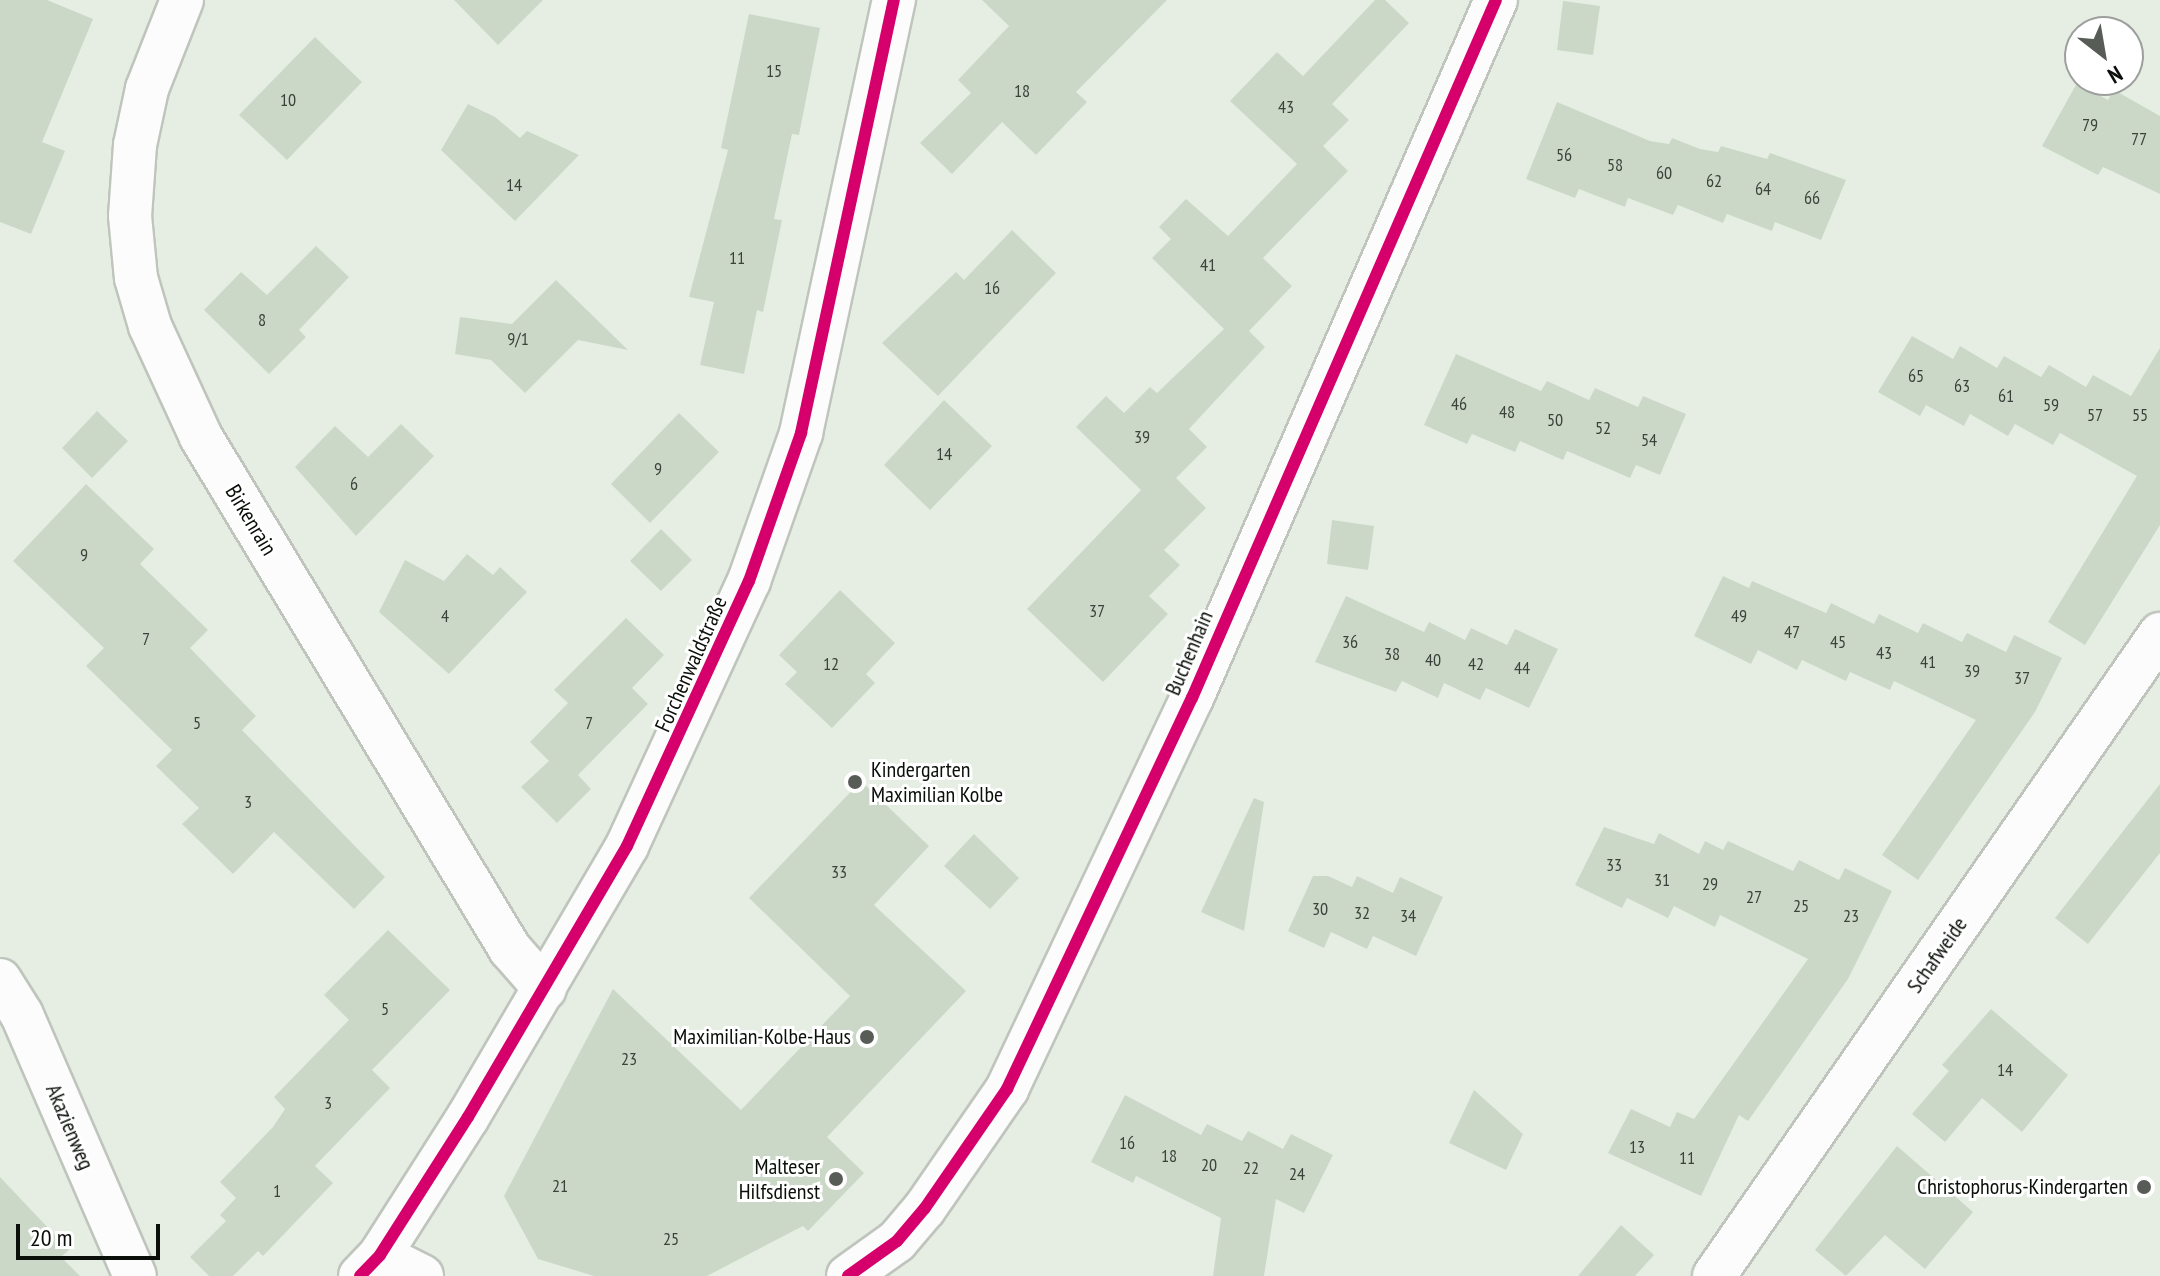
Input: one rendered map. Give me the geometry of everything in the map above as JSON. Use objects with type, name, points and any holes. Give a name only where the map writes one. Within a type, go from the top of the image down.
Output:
[{"type":"street","name":"Birkenrain","points":[[182,0],[147,89],[135,145],[130,216],[136,278],[150,326],[209,451],[510,949],[545,989]]},
{"type":"street","name":"Forchenwaldstraße","points":[[370,1266],[545,989],[666,767],[782,495],[801,433],[894,0]]},
{"type":"street","name":"Buchenhain","points":[[848,1276],[897,1241],[925,1208],[1007,1089],[1179,726],[1496,0]]},
{"type":"street","name":"Schafweide","points":[[1714,1276],[2160,634]]},
{"type":"street","name":"Akazienweg","points":[[0,980],[22,1015],[135,1276]]},
{"type":"street","points":[[370,1266],[422,1276]]},
{"type":"building","points":[[0,0],[47,0],[93,19],[42,142],[65,151],[31,234],[0,222]]},
{"type":"building","points":[[454,0],[543,0],[498,45]]},
{"type":"building","points":[[982,0],[1167,0],[1076,92],[1087,102],[1036,155],[1002,122],[952,174],[920,143],[971,93],[958,80],[1009,26]]},
{"type":"building","points":[[1375,0],[1385,0],[1409,23],[1332,104],[1349,120],[1323,146],[1348,171],[1263,258],[1292,286],[1249,331],[1265,347],[1189,429],[1207,447],[1176,478],[1206,508],[1164,550],[1180,565],[1149,596],[1168,614],[1103,682],[1027,609],[1141,490],[1076,427],[1106,396],[1124,413],[1150,387],[1157,393],[1224,329],[1152,258],[1171,239],[1159,227],[1186,199],[1228,236],[1297,164],[1230,101],[1277,52],[1303,76]]},
{"type":"building","points":[[1563,1],[1600,6],[1593,55],[1557,50]]},
{"type":"building","points":[[749,14],[820,28],[799,135],[792,134],[774,219],[782,220],[763,312],[757,310],[744,374],[700,365],[714,302],[689,297],[728,150],[721,148]]},
{"type":"building","points":[[315,37],[362,82],[287,160],[239,115]]},
{"type":"building","points":[[2070,96],[2101,96],[2108,100],[2110,96],[2125,96],[2160,116],[2160,194],[2103,167],[2098,175],[2042,146]]},
{"type":"building","points":[[1557,102],[1650,141],[1669,144],[1672,138],[1700,149],[1718,152],[1721,146],[1767,159],[1770,153],[1846,180],[1821,240],[1775,222],[1772,231],[1727,214],[1723,223],[1678,205],[1673,215],[1628,198],[1625,207],[1579,189],[1575,198],[1526,179]]},
{"type":"building","points":[[468,104],[495,117],[520,138],[527,131],[579,155],[515,221],[441,150]]},
{"type":"building","points":[[1012,230],[1056,273],[938,396],[882,343],[956,272],[964,280]]},
{"type":"building","points":[[316,246],[349,277],[299,330],[306,337],[269,374],[204,310],[241,272],[267,295]]},
{"type":"building","points":[[556,280],[628,350],[578,340],[525,393],[491,360],[455,354],[460,317],[512,324]]},
{"type":"building","points":[[1912,336],[1953,359],[1960,346],[1997,368],[2004,356],[2041,377],[2049,365],[2086,387],[2093,375],[2131,396],[2160,348],[2160,525],[2085,645],[2048,622],[2137,476],[2060,433],[2053,445],[2015,424],[2008,436],[1970,414],[1964,426],[1926,405],[1920,416],[1878,392]]},
{"type":"building","points":[[1456,354],[1541,391],[1547,381],[1589,400],[1595,388],[1638,407],[1643,396],[1686,414],[1660,475],[1636,465],[1630,478],[1567,451],[1563,460],[1520,441],[1515,452],[1472,434],[1467,444],[1424,425]]},
{"type":"building","points":[[944,400],[992,446],[930,510],[884,465]]},
{"type":"building","points":[[97,411],[128,441],[92,478],[62,448]]},
{"type":"building","points":[[679,413],[719,452],[650,523],[611,484]]},
{"type":"building","points":[[401,424],[434,456],[356,536],[295,467],[335,426],[368,457]]},
{"type":"building","points":[[86,484],[154,549],[140,564],[208,630],[190,648],[256,716],[242,730],[385,877],[354,909],[274,832],[233,874],[182,824],[199,808],[156,766],[172,750],[86,666],[104,648],[13,561]]},
{"type":"building","points":[[1332,520],[1374,526],[1368,570],[1327,564]]},
{"type":"building","points":[[661,529],[692,560],[661,591],[630,561]]},
{"type":"building","points":[[467,554],[493,575],[500,567],[527,592],[449,674],[379,612],[405,560],[444,581]]},
{"type":"building","points":[[1723,576],[1749,588],[1752,581],[1826,613],[1831,603],[1874,624],[1879,614],[1918,633],[1923,623],[1962,642],[1967,633],[2006,652],[2014,635],[2062,658],[2035,712],[1918,880],[1882,855],[1976,720],[1894,681],[1890,690],[1850,672],[1846,681],[1802,660],[1797,670],[1758,650],[1751,664],[1694,636]]},
{"type":"building","points":[[840,590],[895,643],[866,674],[875,683],[832,728],[785,684],[797,672],[779,655]]},
{"type":"building","points":[[1346,596],[1424,632],[1429,622],[1465,640],[1471,628],[1507,645],[1515,629],[1558,649],[1529,708],[1486,688],[1480,700],[1444,683],[1438,698],[1402,681],[1396,692],[1315,662]]},
{"type":"building","points":[[626,618],[664,655],[632,688],[648,704],[578,775],[591,789],[557,823],[521,787],[549,761],[530,742],[568,703],[554,690]]},
{"type":"building","points":[[861,781],[929,846],[874,905],[966,991],[827,1137],[864,1173],[808,1231],[803,1226],[707,1276],[594,1276],[538,1259],[504,1196],[613,989],[741,1110],[850,996],[749,898]]},
{"type":"building","points":[[2160,784],[2160,853],[2088,944],[2055,918]]},
{"type":"building","points":[[1254,798],[1264,802],[1244,931],[1201,912]]},
{"type":"building","points":[[1604,827],[1654,844],[1659,833],[1699,854],[1705,841],[1723,850],[1728,841],[1793,871],[1799,860],[1839,880],[1845,868],[1892,891],[1848,979],[1748,1121],[1739,1115],[1701,1196],[1608,1153],[1631,1109],[1670,1127],[1677,1112],[1694,1119],[1808,959],[1720,915],[1715,927],[1674,906],[1668,918],[1627,898],[1622,908],[1575,885]]},
{"type":"building","points":[[974,834],[1019,878],[990,909],[944,866]]},
{"type":"building","points":[[1313,876],[1328,876],[1352,887],[1357,876],[1393,893],[1400,877],[1443,897],[1416,956],[1373,936],[1367,949],[1331,932],[1324,948],[1288,931]]},
{"type":"building","points":[[388,930],[450,990],[372,1070],[390,1088],[315,1166],[333,1183],[263,1256],[258,1251],[233,1276],[209,1276],[190,1257],[226,1221],[220,1215],[236,1198],[220,1182],[273,1127],[285,1109],[274,1097],[349,1020],[324,995]]},
{"type":"building","points":[[1991,1009],[2068,1075],[2022,1132],[1982,1098],[1945,1142],[1912,1114],[1949,1071],[1942,1065]]},
{"type":"building","points":[[1474,1090],[1523,1134],[1506,1170],[1449,1143]]},
{"type":"building","points":[[1125,1095],[1201,1135],[1207,1124],[1242,1141],[1248,1131],[1283,1149],[1291,1134],[1333,1155],[1304,1213],[1276,1199],[1264,1276],[1213,1276],[1221,1218],[1136,1176],[1133,1183],[1091,1162]]},
{"type":"building","points":[[1897,1146],[1973,1212],[1925,1269],[1885,1235],[1846,1276],[1815,1250]]},
{"type":"building","points":[[0,1177],[69,1250],[61,1257],[80,1276],[0,1276]]},
{"type":"building","points":[[1621,1225],[1654,1255],[1635,1276],[1578,1276]]},
{"type":"cycle path","points":[[360,1276],[380,1255],[468,1117],[627,846],[749,581],[801,433],[894,0]]},
{"type":"cycle path","points":[[848,1276],[897,1241],[925,1208],[1007,1089],[1192,698],[1496,0]]},
{"type":"place","name":"Kindergarten Maximilian Kolbe","points":[[855,782]]},
{"type":"place","name":"Maximilian-Kolbe-Haus","points":[[867,1037]]},
{"type":"place","name":"Malteser Hilfsdienst","points":[[836,1179]]},
{"type":"place","name":"Christophorus-Kindergarten","points":[[2144,1187]]}]
